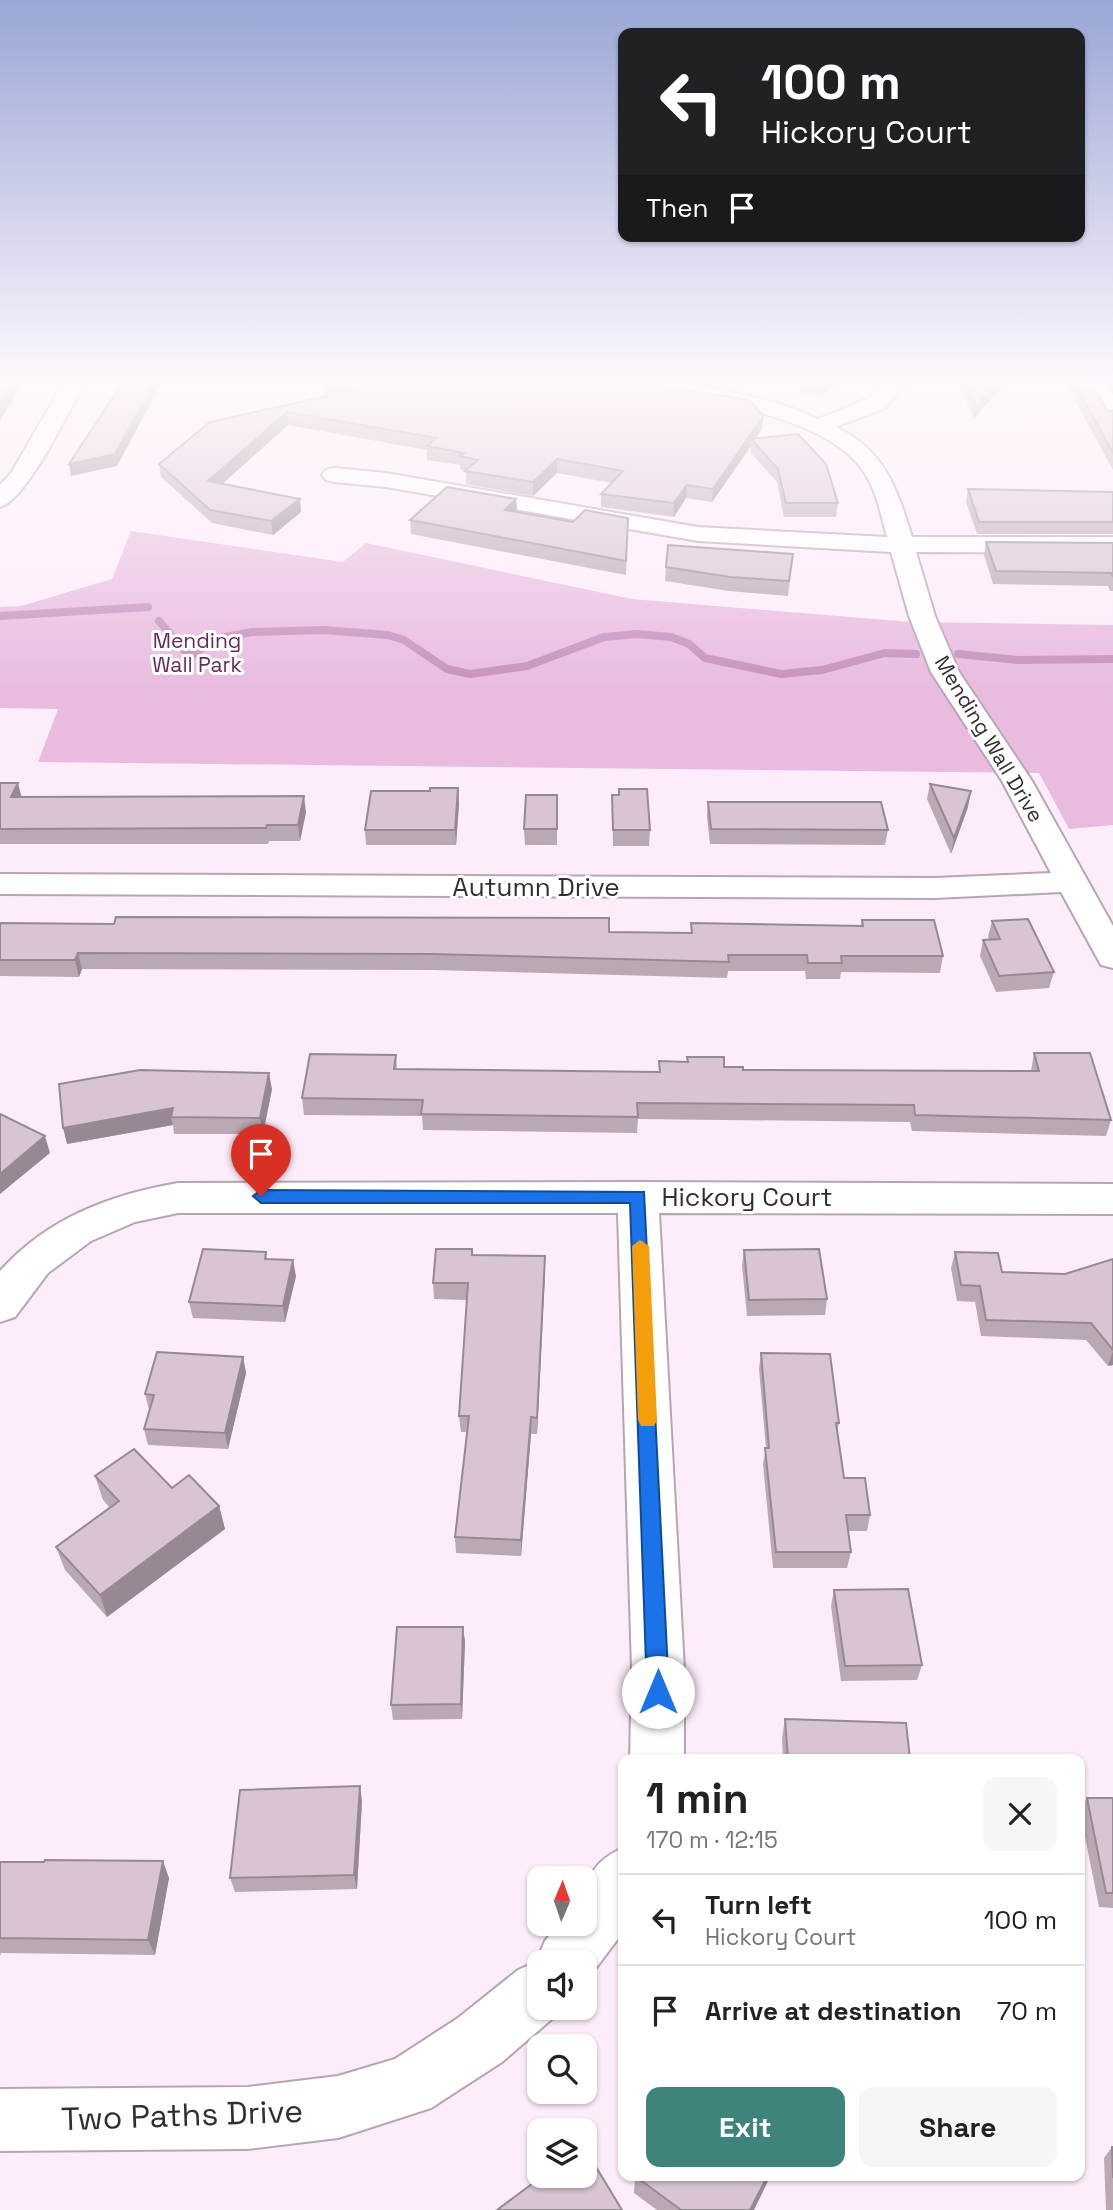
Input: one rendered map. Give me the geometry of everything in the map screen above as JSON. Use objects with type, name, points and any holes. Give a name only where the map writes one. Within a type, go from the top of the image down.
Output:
[{"type":"street","points":[[0,500],[13,485]]},
{"type":"street","points":[[416,485],[698,534],[800,543],[901,546],[1113,545]]},
{"type":"street","name":"Mending Wall Drive","points":[[884,485],[922,616],[945,673],[1017,781],[1113,957]]},
{"type":"street","name":"Autumn Drive","points":[[0,884],[935,888],[1073,882]]},
{"type":"street","name":"Hickory Court","points":[[0,1305],[19,1276],[44,1251],[78,1228],[104,1216],[152,1201],[208,1196],[1113,1199]]},
{"type":"street","points":[[638,1197],[658,1669],[657,1754]]},
{"type":"street","points":[[575,1950],[592,1929],[618,1885]]},
{"type":"street","name":"Two Paths Drive","points":[[0,2120],[248,2118],[338,2107],[409,2085],[480,2040],[527,2001]]},
{"type":"green space","name":"Mending Wall Park","points":[[131,531],[343,562],[366,543],[632,599],[911,622],[1113,625],[1113,825],[1069,829],[1039,773],[38,762],[58,709],[0,708],[0,607],[21,606],[112,579]]},
{"type":"building","points":[[182,485],[229,485],[300,499],[271,521],[210,510]]},
{"type":"building","points":[[609,485],[687,485],[674,503],[601,494]]},
{"type":"building","points":[[688,485],[716,485],[713,489]]},
{"type":"building","points":[[782,485],[833,485],[838,503],[786,503]]},
{"type":"building","points":[[447,487],[516,499],[505,510],[573,522],[585,510],[628,518],[626,561],[410,520]]},
{"type":"building","points":[[968,489],[1113,492],[1113,522],[979,522]]},
{"type":"building","points":[[986,542],[1113,543],[1113,577],[1111,573],[996,571]]},
{"type":"building","points":[[668,545],[793,554],[789,581],[730,577],[666,567]]},
{"type":"building","points":[[0,783],[18,783],[11,797],[304,796],[298,825],[267,825],[266,828],[0,829]]},
{"type":"building","points":[[930,784],[971,791],[954,838]]},
{"type":"building","points":[[430,788],[458,788],[455,830],[365,830],[371,791],[430,791]]},
{"type":"building","points":[[619,789],[647,789],[650,830],[613,830],[612,795],[619,795]]},
{"type":"building","points":[[526,795],[557,795],[557,829],[524,829]]},
{"type":"building","points":[[708,802],[881,802],[888,830],[711,829]]},
{"type":"building","points":[[116,917],[609,918],[609,932],[692,933],[691,923],[863,926],[862,920],[934,920],[943,956],[841,956],[842,963],[808,963],[807,955],[728,955],[729,962],[431,954],[78,953],[75,960],[0,960],[0,923],[114,924]]},
{"type":"building","points":[[1028,919],[1054,972],[999,976],[983,940],[1000,939],[992,921]]},
{"type":"building","points":[[1034,1053],[1090,1053],[1111,1120],[915,1115],[914,1105],[637,1103],[638,1117],[421,1114],[423,1100],[302,1098],[310,1054],[396,1055],[394,1069],[660,1072],[659,1061],[688,1062],[687,1057],[724,1057],[724,1067],[743,1067],[743,1070],[1039,1071]]},
{"type":"building","points":[[140,1070],[269,1073],[260,1118],[171,1117],[173,1108],[63,1128],[59,1084]]},
{"type":"building","points":[[0,1114],[45,1136],[0,1174]]},
{"type":"building","points":[[203,1249],[266,1252],[265,1259],[293,1260],[283,1306],[189,1302]]},
{"type":"building","points":[[436,1249],[472,1249],[472,1255],[545,1256],[537,1418],[531,1417],[521,1540],[455,1537],[469,1416],[459,1416],[468,1283],[433,1283]]},
{"type":"building","points":[[819,1249],[827,1299],[749,1300],[744,1250]]},
{"type":"building","points":[[955,1252],[998,1253],[1002,1272],[1065,1274],[1113,1259],[1113,1350],[1091,1323],[986,1320],[980,1286],[961,1285]]},
{"type":"building","points":[[157,1352],[243,1357],[225,1433],[144,1429],[154,1395],[145,1394]]},
{"type":"building","points":[[761,1353],[830,1354],[844,1478],[865,1478],[870,1515],[846,1515],[851,1552],[776,1552],[765,1448],[769,1448]]},
{"type":"building","points":[[134,1449],[172,1488],[189,1475],[219,1506],[100,1595],[56,1547],[119,1501],[95,1476]]},
{"type":"building","points":[[908,1589],[922,1665],[845,1666],[834,1590]]},
{"type":"building","points":[[397,1627],[463,1627],[461,1704],[391,1705]]},
{"type":"building","points":[[785,1719],[906,1723],[909,1754],[788,1754]]},
{"type":"building","points":[[360,1786],[354,1875],[230,1878],[240,1790]]},
{"type":"building","points":[[1087,1798],[1113,1798],[1113,1893],[1106,1893]]},
{"type":"building","points":[[163,1861],[148,1940],[0,1938],[0,1862]]},
{"type":"building","points":[[597,2169],[622,2210],[497,2210],[527,2188],[597,2188]]},
{"type":"building","points":[[642,2181],[765,2181],[750,2210],[681,2210]]},
{"type":"waterway","points":[[0,616],[148,607]]},
{"type":"waterway","points":[[159,621],[190,657],[214,639],[252,632],[323,630],[388,635],[404,640],[447,669],[470,674],[527,666],[604,637],[637,634],[671,637],[689,644],[705,658],[781,674],[822,670],[885,653],[916,654]]},
{"type":"waterway","points":[[958,654],[1019,660],[1113,659]]},
{"type":"slow traffic","points":[[640,1246],[648,1420]]},
{"type":"route","points":[[261,1196],[638,1197],[658,1692]]}]
